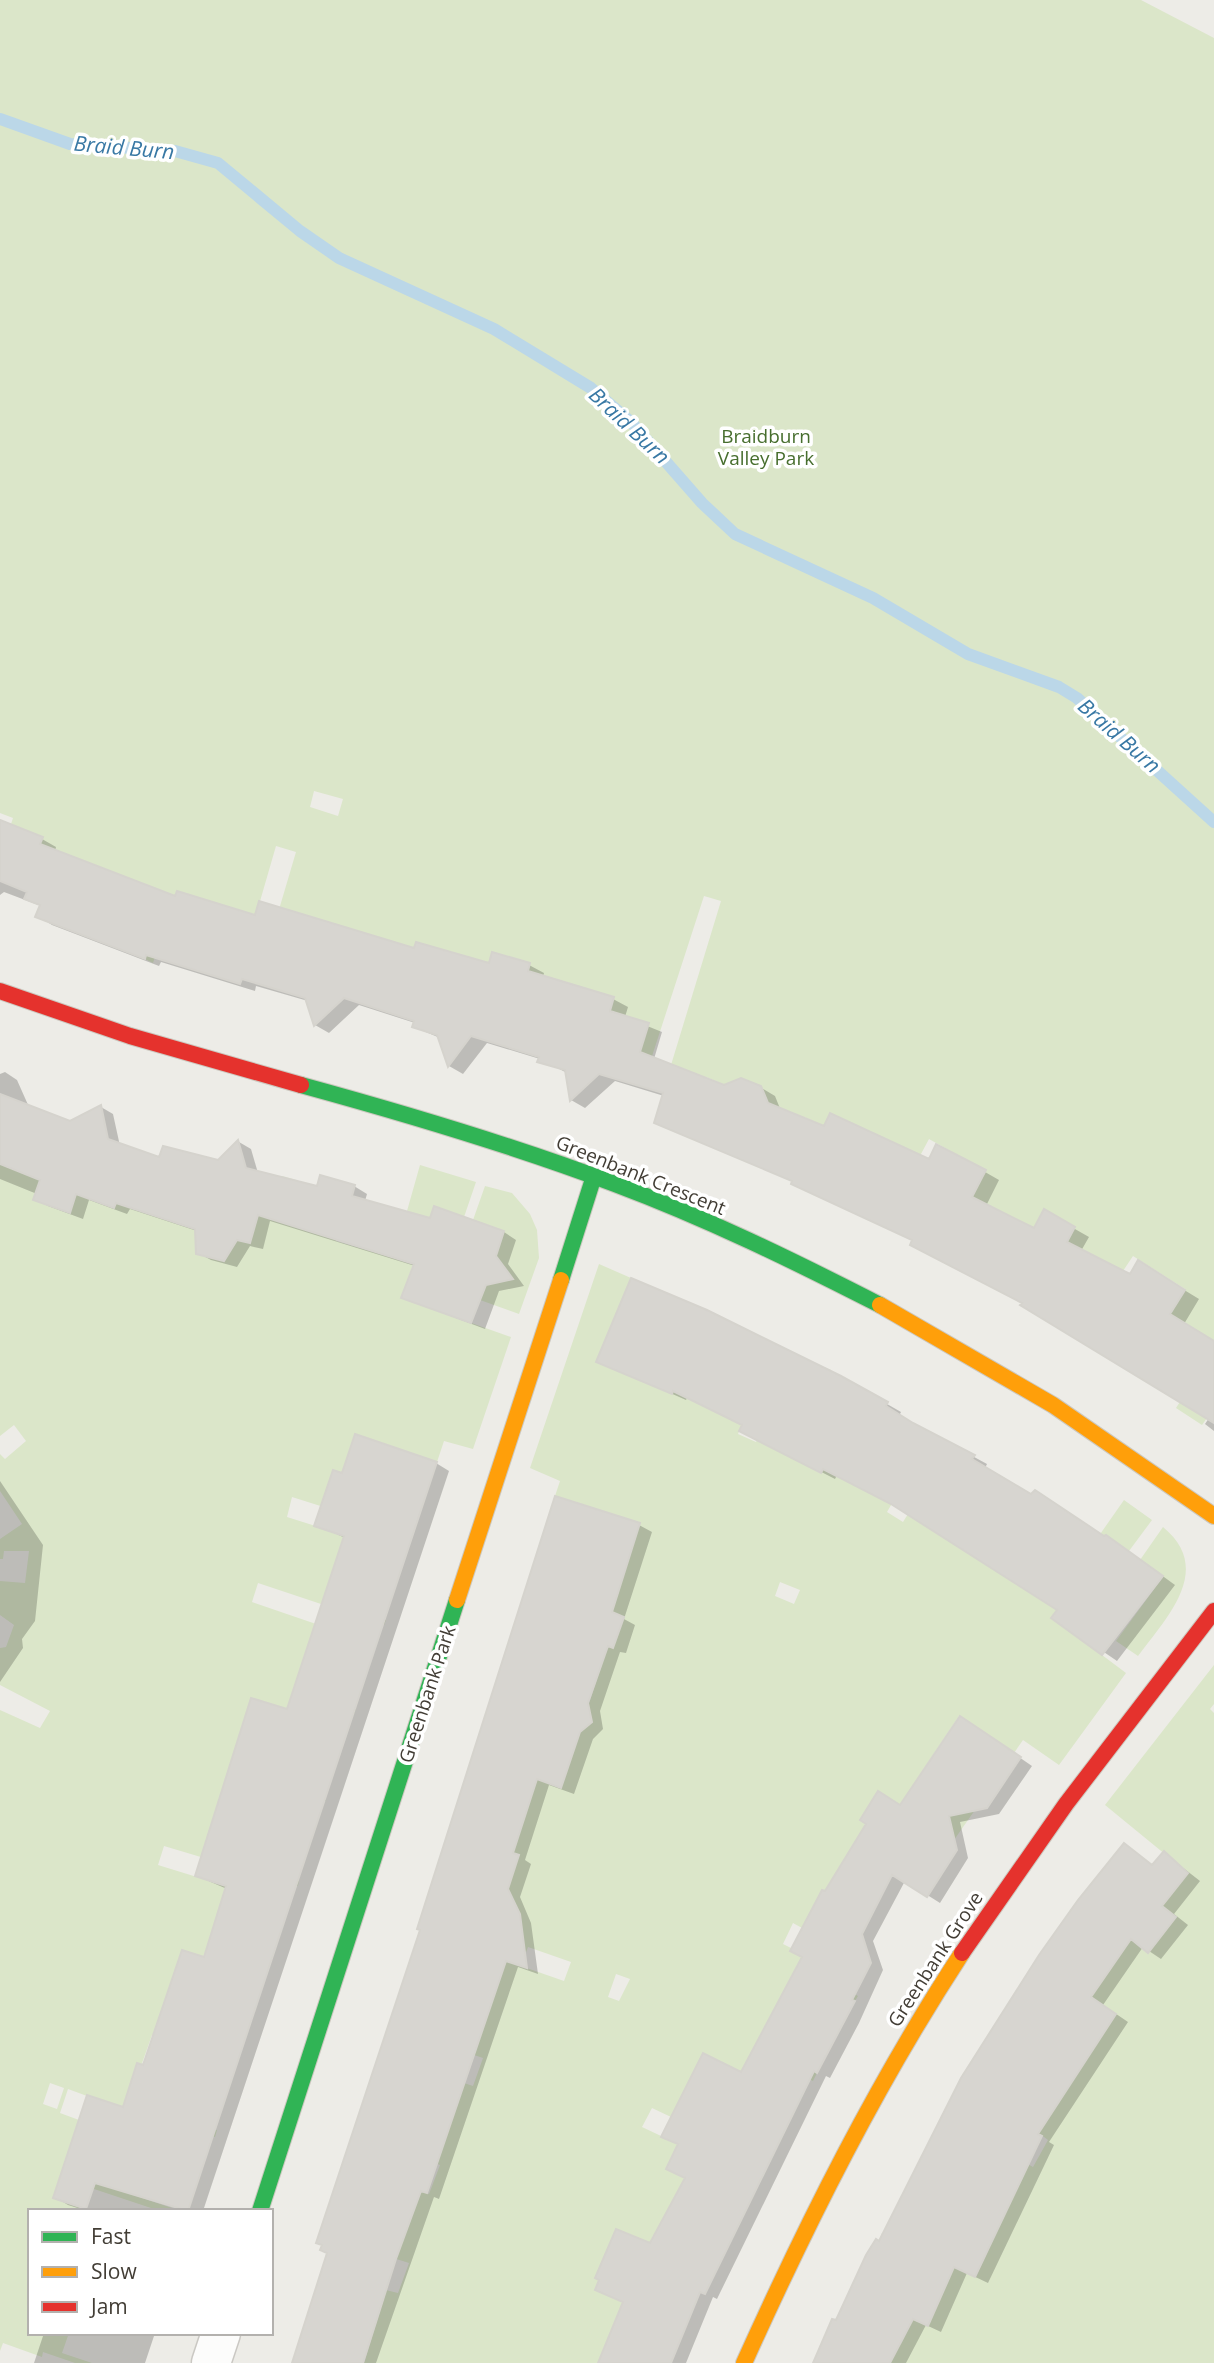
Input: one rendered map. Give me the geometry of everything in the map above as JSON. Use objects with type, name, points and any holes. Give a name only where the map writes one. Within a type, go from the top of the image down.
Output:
[{"type":"street","name":"Greenbank Crescent","points":[[0,991],[119,1034],[458,1130],[594,1177],[763,1248],[922,1326],[1086,1426],[1214,1516]]},
{"type":"street","name":"Greenbank Park","points":[[261,2209],[594,1177]]},
{"type":"street","name":"Greenbank Grove","points":[[744,2363],[831,2179],[927,2006],[1041,1839],[1214,1611]]},
{"type":"street","points":[[211,2363],[219,2335]]},
{"type":"green space","name":"Braidburn Valley Park","points":[[0,0],[1141,0],[1214,38],[1214,1408],[1202,1425],[1176,1408],[1212,1352],[1203,1334],[1170,1314],[1185,1289],[1133,1256],[1117,1280],[1063,1250],[1075,1227],[1045,1210],[1032,1232],[972,1197],[986,1171],[929,1139],[914,1167],[884,1154],[890,1141],[860,1127],[854,1140],[804,1117],[778,1175],[763,1169],[787,1111],[706,1077],[699,1092],[671,1065],[721,901],[704,896],[642,1087],[630,1083],[648,1023],[610,1011],[519,1041],[516,1050],[504,1046],[530,964],[493,952],[488,964],[389,1012],[373,1008],[389,952],[257,984],[296,852],[276,846],[256,915],[177,891],[153,963],[145,959],[159,921],[150,917],[160,890],[52,849],[45,870],[27,892],[21,890],[43,837],[11,824],[13,818],[0,813]],"holes":[[[314,791],[343,799],[338,816],[310,807]]]},
{"type":"green space","points":[[14,1156],[33,1163],[70,1213],[76,1194],[114,1208],[116,1203],[186,1190],[177,1224],[195,1229],[196,1254],[223,1261],[237,1240],[250,1243],[258,1213],[274,1204],[282,1176],[296,1180],[287,1214],[336,1237],[336,1241],[388,1256],[407,1211],[420,1165],[476,1182],[464,1217],[434,1206],[401,1298],[511,1337],[473,1449],[444,1441],[437,1462],[356,1435],[330,1509],[292,1497],[287,1517],[344,1535],[323,1599],[386,1620],[384,1625],[258,1583],[252,1602],[316,1624],[294,1688],[356,1709],[348,1729],[251,1698],[326,1795],[326,1801],[244,1776],[218,1853],[299,1880],[298,1886],[164,1846],[158,1865],[226,1886],[270,1965],[268,1970],[207,1950],[159,2020],[242,2048],[240,2054],[152,2035],[128,2103],[217,2130],[215,2137],[127,2109],[124,2192],[175,2209],[154,2209],[94,2189],[92,2192],[53,2198],[85,2209],[28,2209],[28,2335],[68,2335],[62,2353],[92,2363],[75,2363],[43,2352],[42,2357],[3,2343],[0,2351],[0,1710],[40,1728],[50,1711],[0,1685],[0,1648],[6,1647],[14,1625],[0,1615],[0,1581],[25,1583],[29,1551],[4,1551],[3,1559],[0,1559],[0,1539],[22,1524],[0,1491],[0,1454],[5,1459],[26,1441],[14,1425],[0,1436],[0,1164],[9,1168]],"holes":[[[50,2083],[64,2088],[57,2109],[43,2104]],[[68,2089],[87,2096],[79,2120],[60,2113]]]},
{"type":"green space","points":[[485,1186],[512,1193],[530,1214],[537,1230],[539,1258],[519,1314],[480,1300],[485,1285],[499,1282],[504,1267],[496,1256],[504,1231],[473,1220]]},
{"type":"green space","points":[[599,1264],[631,1278],[596,1362],[672,1393],[707,1310],[735,1324],[748,1411],[738,1434],[756,1442],[766,1420],[790,1431],[821,1366],[831,1370],[829,1377],[843,1384],[802,1463],[820,1473],[823,1469],[874,1495],[913,1423],[932,1435],[887,1512],[903,1522],[908,1514],[959,1545],[1001,1476],[1096,1540],[1124,1500],[1152,1520],[1129,1551],[1105,1535],[1059,1599],[1074,1634],[1126,1673],[1059,1765],[1023,1740],[1014,1753],[959,1716],[921,1773],[975,1810],[954,1840],[878,1791],[860,1820],[879,1833],[851,1849],[841,1865],[882,1895],[880,1898],[842,1900],[822,1890],[802,1928],[793,1923],[783,1944],[791,1948],[791,1951],[852,1983],[848,1990],[858,1996],[855,2001],[796,1970],[817,2073],[813,2081],[786,2068],[775,2090],[703,2053],[681,2097],[768,2163],[652,2108],[642,2127],[678,2144],[666,2169],[685,2178],[668,2211],[690,2252],[653,2236],[650,2243],[616,2229],[596,2278],[599,2280],[595,2290],[618,2300],[623,2290],[641,2331],[615,2321],[598,2363],[364,2363],[385,2295],[320,2274],[398,2293],[409,2263],[390,2257],[343,2183],[415,2208],[421,2191],[429,2194],[440,2165],[419,2157],[464,2083],[473,2086],[483,2058],[453,2048],[497,1902],[519,1855],[513,1853],[474,1756],[561,1788],[608,1646],[613,1648],[624,1617],[529,1578],[534,1563],[618,1590],[640,1524],[555,1496],[560,1481],[530,1468]],"holes":[[[780,1582],[800,1590],[794,1604],[775,1596]],[[528,1947],[571,1962],[564,1981],[521,1966]],[[616,1974],[630,1979],[619,2001],[608,1997]]]},
{"type":"green space","points":[[1163,1527],[1178,1543],[1185,1559],[1185,1576],[1173,1609],[1138,1656],[1116,1641],[1163,1577],[1140,1560]]},
{"type":"green space","points":[[1214,1665],[1214,1704],[1210,1709],[1214,1713],[1214,2363],[890,2363],[875,2356],[836,2320],[838,2315],[901,2344],[913,2319],[928,2325],[944,2291],[901,2271],[909,2255],[879,2241],[882,2233],[976,2277],[1006,2211],[972,2195],[1017,2158],[1033,2167],[1048,2140],[962,2075],[970,2064],[1050,2114],[1047,2012],[1016,1991],[1020,1984],[1101,2036],[1116,2014],[1091,1997],[1114,1964],[1083,1944],[1093,1929],[1069,1912],[1079,1898],[1147,1953],[1176,1917],[1162,1906],[1188,1873],[1105,1805]]},
{"type":"building","points":[[0,820],[43,837],[40,844],[175,896],[177,891],[255,915],[259,901],[414,948],[416,942],[489,963],[492,952],[530,963],[528,971],[614,997],[610,1011],[649,1023],[640,1052],[724,1085],[741,1078],[761,1086],[768,1103],[824,1126],[830,1113],[929,1159],[936,1144],[986,1170],[972,1197],[1034,1228],[1044,1209],[1075,1227],[1067,1242],[1130,1274],[1138,1260],[1185,1290],[1170,1314],[1214,1341],[1214,1423],[1020,1305],[1022,1303],[910,1245],[912,1240],[791,1184],[792,1181],[654,1123],[663,1093],[599,1074],[570,1101],[565,1070],[537,1062],[539,1057],[471,1036],[448,1067],[437,1035],[412,1027],[414,1021],[344,998],[314,1026],[305,998],[242,979],[240,984],[146,955],[145,959],[35,917],[40,905],[24,899],[27,892],[0,881]]},
{"type":"building","points":[[0,1094],[70,1121],[101,1105],[108,1139],[159,1157],[163,1146],[218,1160],[238,1140],[246,1168],[317,1186],[320,1175],[355,1185],[352,1196],[430,1218],[434,1206],[504,1231],[496,1256],[513,1279],[486,1285],[471,1323],[401,1298],[414,1264],[258,1215],[250,1243],[237,1240],[224,1261],[196,1254],[195,1229],[116,1203],[114,1208],[76,1194],[70,1213],[33,1200],[40,1180],[0,1164]]},
{"type":"building","points":[[631,1278],[707,1310],[888,1402],[886,1406],[975,1455],[972,1459],[1031,1494],[1035,1490],[1106,1535],[1163,1576],[1102,1655],[1051,1618],[1057,1610],[891,1504],[823,1469],[821,1473],[739,1431],[742,1425],[673,1391],[672,1394],[596,1362]]},
{"type":"building","points":[[355,1434],[437,1462],[189,2209],[95,2183],[86,2209],[53,2198],[87,2095],[123,2107],[137,2063],[143,2065],[182,1950],[204,1957],[226,1886],[195,1876],[251,1698],[287,1709],[344,1536],[314,1526],[333,1470],[342,1473]]},
{"type":"building","points":[[555,1496],[640,1523],[612,1612],[624,1617],[613,1648],[608,1646],[588,1703],[592,1722],[580,1732],[561,1788],[537,1779],[513,1853],[519,1855],[508,1889],[520,1914],[527,1968],[506,1961],[427,2193],[421,2191],[396,2259],[363,2363],[292,2363],[327,2253],[320,2250],[322,2245],[316,2243],[420,1930],[417,1929]]},
{"type":"building","points":[[960,1716],[1021,1757],[987,1808],[949,1816],[957,1850],[927,1897],[892,1875],[862,1934],[871,1963],[852,2000],[855,2001],[817,2073],[814,2071],[705,2294],[700,2292],[671,2363],[598,2363],[623,2302],[595,2290],[599,2280],[595,2278],[616,2229],[650,2243],[685,2178],[666,2169],[678,2144],[661,2137],[703,2053],[741,2072],[802,1957],[790,1951],[822,1890],[825,1891],[866,1824],[860,1820],[878,1791],[900,1805]]},
{"type":"building","points":[[1124,1843],[1152,1865],[1164,1851],[1188,1873],[1162,1906],[1176,1917],[1148,1953],[1131,1939],[1091,1997],[1116,2014],[1038,2134],[1042,2136],[975,2277],[954,2267],[928,2326],[913,2319],[890,2363],[813,2363],[832,2319],[836,2320],[866,2255],[876,2239],[879,2241],[961,2078],[1039,1955],[1078,1900]]},
{"type":"waterway","name":"Braid Burn","points":[[0,119],[70,144],[175,151],[218,163],[300,231],[339,258],[494,329],[591,388],[631,422],[702,503],[735,534],[873,598],[968,654],[1059,687],[1077,698],[1214,822]]},
{"type":"traffic: fast","points":[[301,1085],[459,1131],[615,1184],[749,1241],[880,1305]]},
{"type":"traffic: fast","points":[[561,1280],[594,1176]]},
{"type":"traffic: fast","points":[[261,2209],[457,1600]]},
{"type":"traffic: slow","points":[[457,1600],[561,1280]]},
{"type":"traffic: slow","points":[[880,1305],[1053,1405],[1214,1516]]},
{"type":"traffic: slow","points":[[744,2363],[845,2154],[901,2052],[962,1953]]},
{"type":"traffic: jam","points":[[0,991],[130,1036],[301,1085]]},
{"type":"traffic: jam","points":[[962,1953],[1066,1804],[1214,1611]]}]
